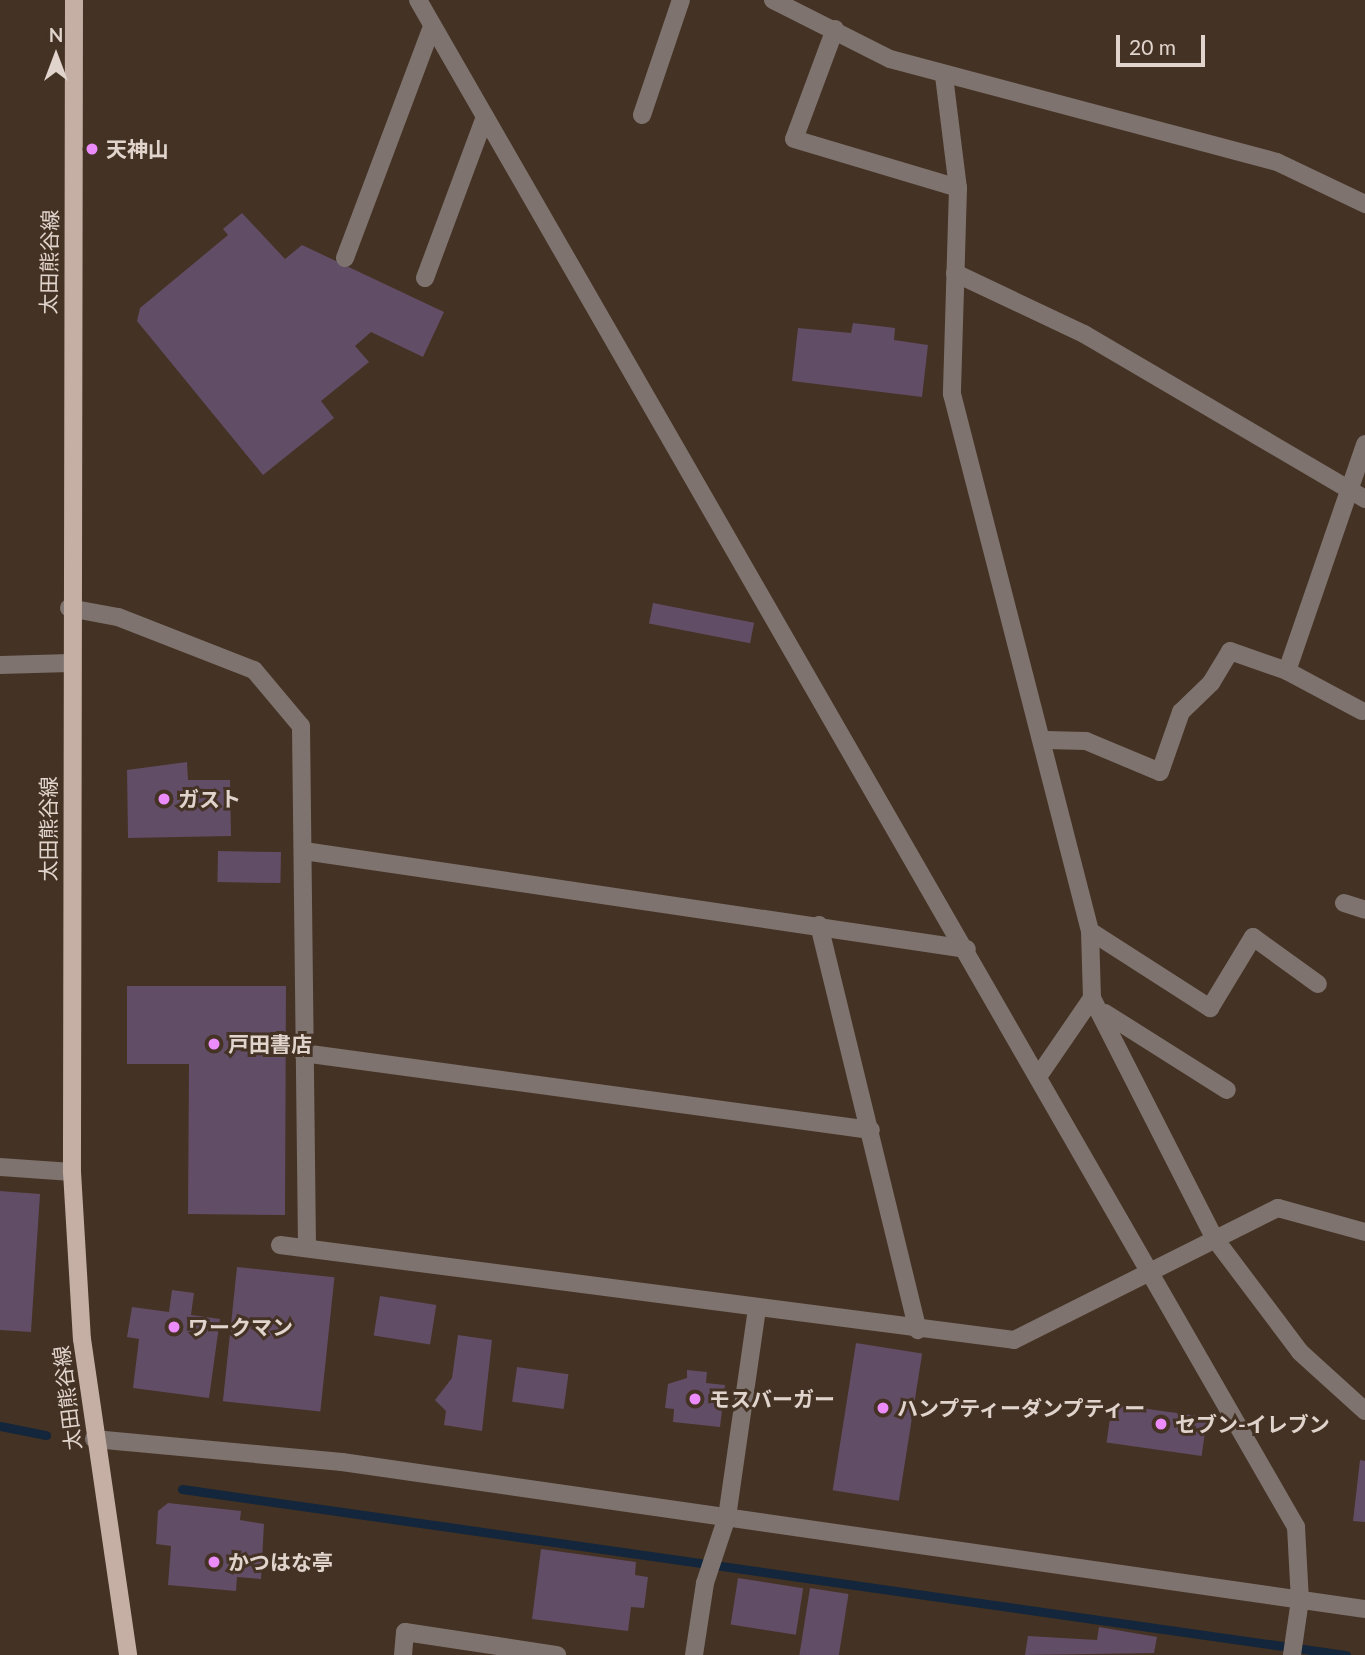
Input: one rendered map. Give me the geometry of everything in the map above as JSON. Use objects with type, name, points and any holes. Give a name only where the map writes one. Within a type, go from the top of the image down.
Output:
[{"type":"main road","name":"太田熊谷線","points":[[74,0],[69,608],[72,1172],[94,1438],[128,1655]]},
{"type":"street","points":[[418,0],[1040,1074],[1296,1527],[1300,1600],[1292,1655]]},
{"type":"street","points":[[642,115],[681,0]]},
{"type":"street","points":[[773,0],[890,59],[944,76],[1277,162],[1365,204]]},
{"type":"street","points":[[345,258],[432,27]]},
{"type":"street","points":[[835,29],[794,139],[958,188]]},
{"type":"street","points":[[944,76],[958,188],[953,394],[1046,740],[1090,931],[1098,1005],[1215,1239],[1300,1352],[1365,1411]]},
{"type":"street","points":[[425,278],[485,117]]},
{"type":"street","points":[[955,273],[1084,334],[1358,496]]},
{"type":"street","points":[[1287,671],[1358,496],[1365,444]]},
{"type":"street","points":[[69,608],[118,617],[254,670],[300,726],[304,851],[303,1053],[307,1248]]},
{"type":"street","points":[[1046,740],[1086,741],[1160,772],[1181,712],[1212,682],[1230,651],[1287,671],[1362,711]]},
{"type":"street","points":[[0,665],[70,663]]},
{"type":"street","points":[[304,851],[967,948]]},
{"type":"street","points":[[1344,903],[1365,910]]},
{"type":"street","points":[[819,925],[918,1330]]},
{"type":"street","points":[[1090,931],[1210,1008],[1253,937],[1318,984]]},
{"type":"street","points":[[1040,1074],[1098,1005]]},
{"type":"street","points":[[1098,1005],[1227,1090]]},
{"type":"street","points":[[303,1053],[871,1130]]},
{"type":"street","points":[[0,1167],[72,1172]]},
{"type":"street","points":[[281,1245],[918,1330],[1014,1340],[1278,1208],[1365,1232]]},
{"type":"street","points":[[694,1655],[705,1583],[712,1555],[727,1517],[757,1308]]},
{"type":"street","points":[[94,1438],[226,1448],[1365,1609]]},
{"type":"street","points":[[403,1655],[405,1632],[557,1655]]},
{"type":"building","points":[[242,213],[285,259],[302,245],[444,312],[423,357],[371,332],[355,346],[369,362],[321,401],[334,418],[263,475],[137,321],[140,308],[228,235],[223,229]]},
{"type":"building","points":[[853,323],[895,328],[894,340],[928,345],[922,397],[792,381],[798,328],[851,333]]},
{"type":"building","points":[[653,603],[754,623],[750,643],[649,624]]},
{"type":"building","points":[[187,762],[188,780],[230,780],[231,836],[128,838],[127,770]]},
{"type":"building","points":[[218,851],[281,852],[280,883],[217,882]]},
{"type":"building","points":[[127,986],[286,986],[285,1215],[188,1214],[189,1064],[127,1064]]},
{"type":"building","points":[[0,1191],[40,1194],[31,1332],[0,1330]]},
{"type":"building","points":[[237,1267],[334,1277],[320,1412],[223,1401]]},
{"type":"building","points":[[172,1290],[194,1293],[191,1315],[220,1319],[209,1398],[133,1388],[139,1339],[127,1337],[132,1307],[169,1312]]},
{"type":"building","points":[[380,1296],[436,1305],[430,1344],[374,1336]]},
{"type":"building","points":[[458,1335],[492,1340],[482,1431],[444,1425],[446,1411],[435,1400],[452,1378]]},
{"type":"building","points":[[856,1343],[922,1353],[899,1501],[833,1490]]},
{"type":"building","points":[[517,1367],[568,1374],[564,1409],[512,1402]]},
{"type":"building","points":[[687,1370],[707,1372],[706,1383],[725,1385],[720,1427],[673,1422],[674,1409],[665,1408],[668,1384],[687,1378]]},
{"type":"building","points":[[1112,1404],[1207,1417],[1202,1456],[1107,1443]]},
{"type":"building","points":[[1360,1460],[1365,1461],[1365,1522],[1353,1521]]},
{"type":"building","points":[[168,1503],[241,1511],[240,1520],[264,1524],[261,1579],[237,1577],[236,1591],[168,1585],[171,1546],[156,1544],[158,1511]]},
{"type":"building","points":[[541,1549],[636,1562],[635,1575],[648,1577],[644,1608],[631,1607],[628,1631],[532,1619]]},
{"type":"building","points":[[738,1578],[803,1588],[796,1635],[731,1624]]},
{"type":"building","points":[[810,1588],[849,1594],[839,1655],[799,1655]]},
{"type":"building","points":[[1099,1627],[1157,1637],[1154,1653],[1025,1655],[1028,1636],[1097,1640]]},
{"type":"waterway","points":[[0,1426],[46,1435]]},
{"type":"waterway","points":[[182,1489],[1346,1655]]},
{"type":"place","name":"天神山","points":[[92,149]]},
{"type":"place","name":"ガスト","points":[[164,799]]},
{"type":"place","name":"戸田書店","points":[[214,1044]]},
{"type":"place","name":"ワークマン","points":[[174,1327]]},
{"type":"place","name":"モスバーガー","points":[[695,1399]]},
{"type":"place","name":"ハンプティーダンプティー","points":[[883,1408]]},
{"type":"place","name":"セブン-イレブン","points":[[1161,1424]]},
{"type":"place","name":"かつはな亭","points":[[214,1562]]}]
